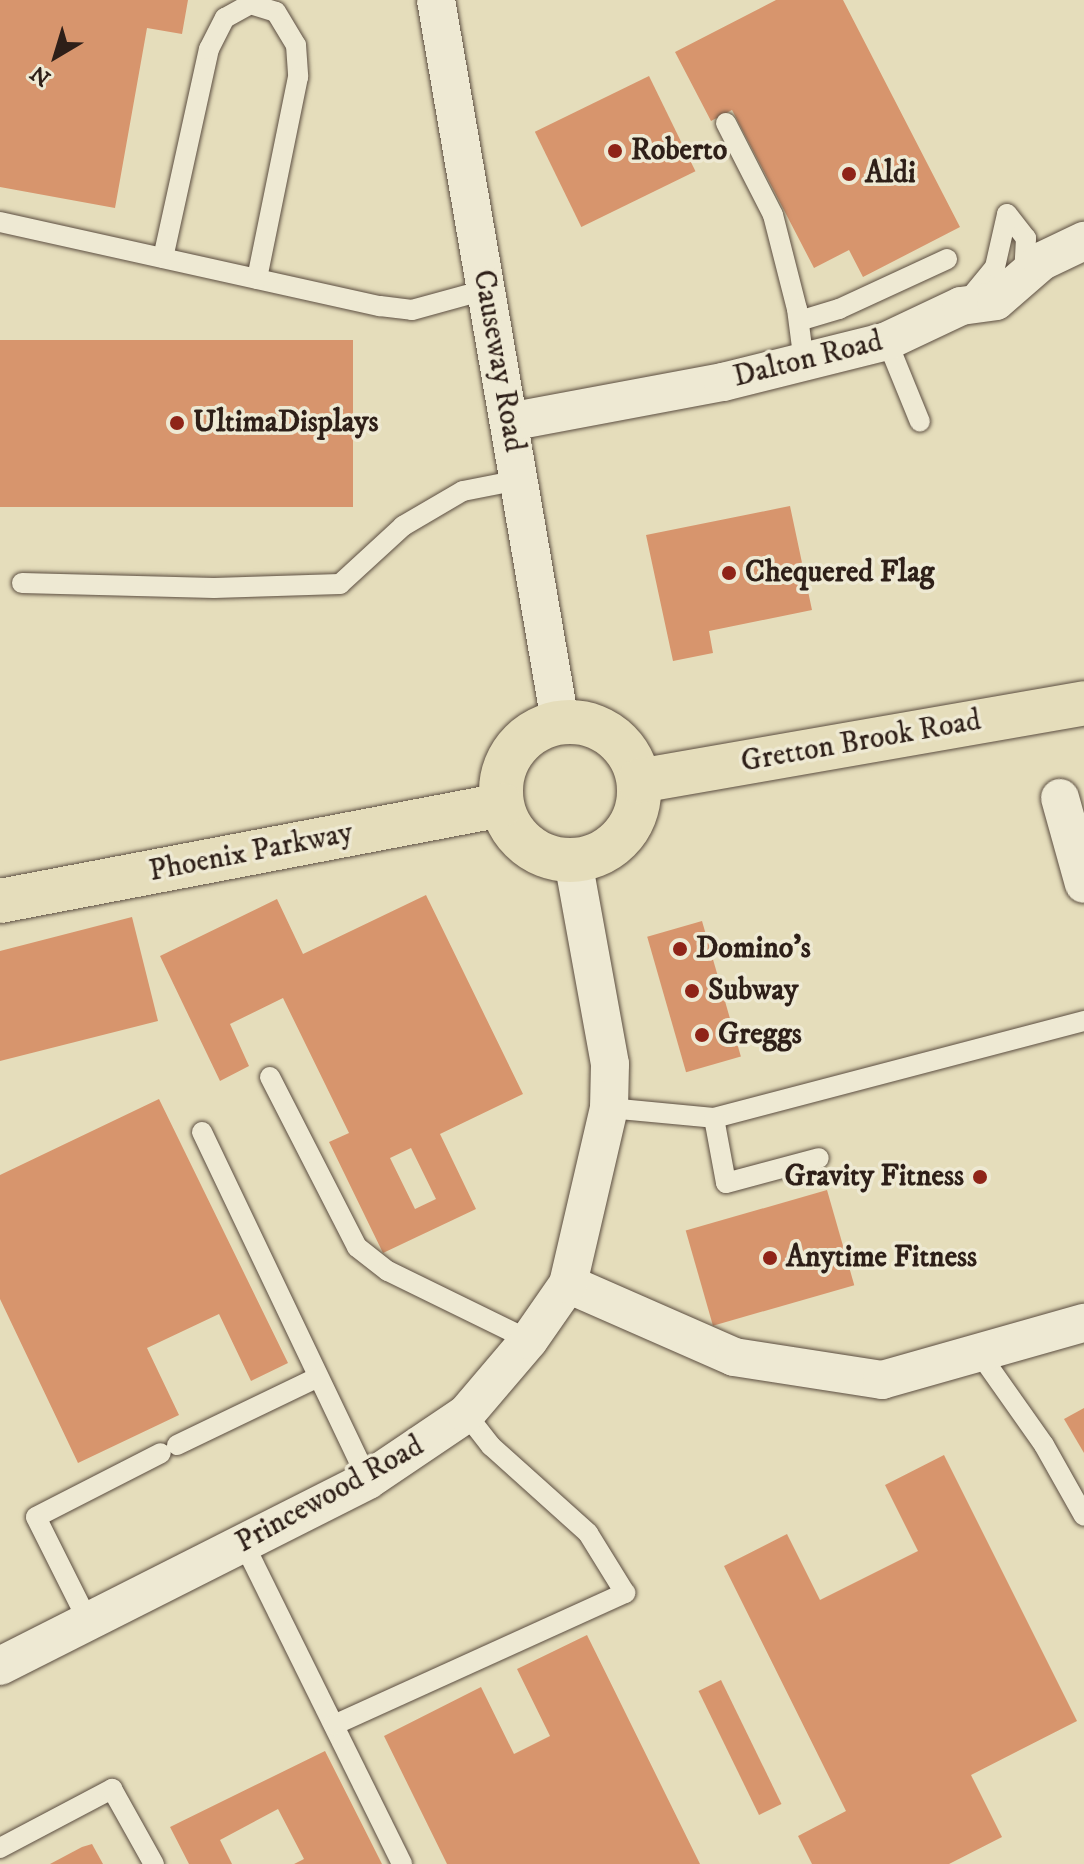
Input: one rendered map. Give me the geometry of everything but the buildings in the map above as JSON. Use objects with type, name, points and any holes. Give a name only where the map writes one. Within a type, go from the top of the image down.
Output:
[{"type":"main road","name":"Gretton Brook Road","points":[[639,781],[1084,703]]},
{"type":"main road","points":[[560,722],[581,722],[611,736],[632,760],[639,781],[639,804],[615,844],[573,860],[535,851],[520,839],[502,805],[501,783],[520,742],[560,722]]},
{"type":"main road","name":"Phoenix Parkway","points":[[0,901],[502,805]]},
{"type":"street","name":"Causeway Road","points":[[436,0],[560,722]]},
{"type":"street","name":"Dalton Road","points":[[509,422],[804,363],[887,341],[961,306],[996,301],[1023,276],[1084,241]]},
{"type":"street","points":[[1060,798],[1084,884]]},
{"type":"street","name":"Princewood Road","points":[[0,1666],[368,1480],[466,1414],[529,1340],[568,1284],[609,1108],[610,1064],[573,860]]},
{"type":"street","points":[[568,1284],[749,1359],[882,1380],[977,1350],[1084,1323]]},
{"type":"lane","points":[[163,258],[209,49],[225,18],[250,4],[276,12],[296,45],[298,77],[257,279]]},
{"type":"lane","points":[[726,123],[773,215],[799,321],[804,363]]},
{"type":"lane","points":[[961,306],[995,267],[1007,214],[1026,238],[1023,276]]},
{"type":"lane","points":[[0,222],[412,310],[485,290]]},
{"type":"lane","points":[[799,321],[839,309],[947,259]]},
{"type":"lane","points":[[887,341],[920,422]]},
{"type":"lane","points":[[22,583],[214,588],[340,584],[403,526],[463,491],[519,480]]},
{"type":"lane","points":[[609,1108],[714,1118],[1084,1021]]},
{"type":"lane","points":[[270,1077],[357,1247],[388,1271],[529,1340]]},
{"type":"lane","points":[[714,1118],[726,1183],[819,1158]]},
{"type":"lane","points":[[202,1132],[316,1378],[368,1480]]},
{"type":"lane","points":[[977,1350],[1044,1445],[1084,1516]]},
{"type":"lane","points":[[88,1621],[36,1517],[316,1378]]},
{"type":"lane","points":[[334,1725],[625,1593],[588,1533],[491,1446],[466,1414]]},
{"type":"lane","points":[[244,1544],[402,1864]]},
{"type":"lane","points":[[0,1848],[112,1789],[154,1864]]},
{"type":"place","name":"Roberto","points":[[615,151]]},
{"type":"place","name":"Aldi","points":[[849,174]]},
{"type":"place","name":"UltimaDisplays","points":[[177,423]]},
{"type":"place","name":"Chequered Flag","points":[[729,573]]},
{"type":"place","name":"Domino's","points":[[680,949]]},
{"type":"place","name":"Subway","points":[[692,991]]},
{"type":"place","name":"Greggs","points":[[702,1035]]},
{"type":"place","name":"Gravity Fitness","points":[[980,1177]]},
{"type":"place","name":"Anytime Fitness","points":[[770,1258]]}]
